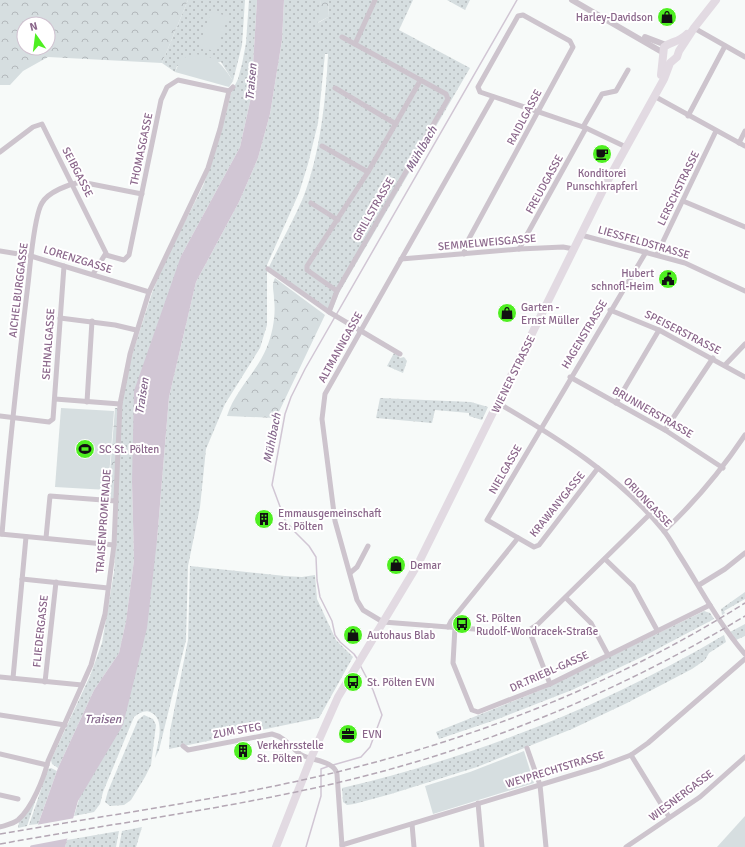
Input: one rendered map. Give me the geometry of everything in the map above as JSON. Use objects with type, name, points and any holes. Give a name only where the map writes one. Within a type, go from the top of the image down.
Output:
[{"type":"main road","points":[[666,49],[666,60],[677,58],[679,51],[694,28],[716,0]]},
{"type":"main road","points":[[656,93],[666,49],[682,39],[694,28]]},
{"type":"main road","points":[[666,49],[679,51]]},
{"type":"main road","points":[[656,93],[672,60]]},
{"type":"main road","name":"WIENER STRASSE","points":[[311,758],[338,697],[418,564],[574,249],[626,147],[656,93]]},
{"type":"main road","points":[[276,847],[311,758]]},
{"type":"street","points":[[355,44],[375,0]]},
{"type":"street","points":[[572,0],[610,22],[666,49]]},
{"type":"street","name":"RAIDLGASSE","points":[[464,254],[465,246],[573,47],[572,44],[523,16],[518,16],[478,87],[480,92],[493,97]]},
{"type":"street","points":[[694,28],[745,57]]},
{"type":"street","name":"GRILLSTRASSE","points":[[329,312],[337,291],[448,99],[446,94],[342,37]]},
{"type":"street","points":[[688,116],[725,46]]},
{"type":"street","name":"FREUDGASSE","points":[[519,249],[602,94],[616,91],[628,70]]},
{"type":"street","name":"THOMASGASSE","points":[[106,255],[124,260],[127,258],[142,194],[161,100],[167,87],[178,80],[229,91]]},
{"type":"street","points":[[337,291],[307,270],[307,266],[368,172],[420,81]]},
{"type":"street","points":[[229,91],[233,87]]},
{"type":"street","points":[[335,88],[396,124]]},
{"type":"street","name":"TRAISENPROMENADE","points":[[0,827],[17,820],[25,811],[39,787],[47,770],[47,764],[91,665],[101,635],[114,545],[120,404],[125,373],[136,330],[149,292],[208,168],[220,129],[229,91]]},
{"type":"street","points":[[656,93],[688,116],[745,146]]},
{"type":"street","points":[[493,97],[584,127],[626,147]]},
{"type":"street","name":"ALTMANNGASSE","points":[[383,622],[363,610],[358,600],[335,522],[324,441],[322,406],[330,384],[493,97]]},
{"type":"street","name":"SEIBGASSE","points":[[0,152],[39,124],[42,124],[106,255]]},
{"type":"street","name":"LERSCHSTRASSE","points":[[657,254],[716,131]]},
{"type":"street","points":[[739,143],[745,131]]},
{"type":"street","points":[[322,146],[368,172]]},
{"type":"street","name":"AICHELBURGGASSE","points":[[1,534],[12,417],[31,256],[41,204],[47,197],[72,184],[81,182],[142,194]]},
{"type":"street","points":[[683,201],[745,227]]},
{"type":"street","points":[[311,203],[338,220]]},
{"type":"street","name":"LIESSFELDSTRASSE","points":[[582,235],[657,254],[685,263],[745,290]]},
{"type":"street","name":"SEMMELWEISGASSE","points":[[401,259],[519,249],[563,247],[574,249]]},
{"type":"street","name":"LORENZGASSE","points":[[0,251],[31,256],[149,292]]},
{"type":"street","name":"HAGENSTRASSE","points":[[540,428],[646,252]]},
{"type":"street","points":[[93,274],[106,255]]},
{"type":"street","name":"SEHNALGASSE","points":[[12,417],[49,422],[54,417],[64,266]]},
{"type":"street","points":[[268,270],[329,312],[400,354]]},
{"type":"street","name":"SPEISERSTRASSE","points":[[610,310],[660,330],[745,377]]},
{"type":"street","points":[[60,318],[136,330]]},
{"type":"street","points":[[87,402],[92,322]]},
{"type":"street","points":[[616,403],[660,330]]},
{"type":"street","points":[[725,365],[745,344]]},
{"type":"street","points":[[665,430],[713,358]]},
{"type":"street","name":"BRUNNERSTRASSE","points":[[570,377],[665,430],[723,468]]},
{"type":"street","points":[[55,399],[120,404]]},
{"type":"street","name":"ORIONGASSE","points":[[498,403],[571,447],[623,489],[649,515],[664,531],[730,637],[745,654]]},
{"type":"street","points":[[0,416],[12,417]]},
{"type":"street","name":"NIELGASSE","points":[[487,520],[540,428]]},
{"type":"street","points":[[664,531],[687,510],[723,468],[745,435]]},
{"type":"street","name":"KRAWANYGASSE","points":[[487,520],[534,546],[538,545],[598,468]]},
{"type":"street","points":[[46,538],[50,496],[116,501]]},
{"type":"street","points":[[383,622],[514,632],[529,630],[538,624],[566,598],[649,515]]},
{"type":"street","points":[[1,534],[114,545]]},
{"type":"street","points":[[13,678],[26,537]]},
{"type":"street","points":[[448,627],[450,621],[518,538]]},
{"type":"street","points":[[350,573],[357,567],[368,546]]},
{"type":"street","points":[[698,585],[745,553]]},
{"type":"street","points":[[605,559],[632,586],[657,630]]},
{"type":"street","points":[[22,579],[108,588]]},
{"type":"street","name":"FLIEDERGASSE","points":[[45,682],[56,582]]},
{"type":"street","points":[[566,598],[592,623],[608,656]]},
{"type":"street","name":"DR.TRIEBL-GASSE","points":[[455,628],[453,663],[472,710],[478,712],[550,684],[710,605]]},
{"type":"street","points":[[529,630],[550,684]]},
{"type":"street","name":"WEYPRECHTSTRASSE","points":[[342,846],[599,767],[631,755],[648,743],[745,659]]},
{"type":"street","points":[[0,677],[82,685]]},
{"type":"street","points":[[0,715],[65,725]]},
{"type":"street","name":"ZUM STEG","points":[[183,746],[188,750],[272,734],[281,736],[300,754],[327,764],[336,770],[342,846]]},
{"type":"street","points":[[527,748],[540,785],[546,847]]},
{"type":"street","points":[[0,754],[47,764]]},
{"type":"street","points":[[631,755],[669,817]]},
{"type":"street","name":"WIESNERGASSE","points":[[628,847],[700,796],[745,757]]},
{"type":"street","points":[[0,795],[18,799]]},
{"type":"street","points":[[478,803],[482,847]]},
{"type":"street","points":[[412,824],[414,847]]},
{"type":"green space","points":[[0,0],[188,0],[162,63],[48,57],[23,71],[10,85],[0,85]]},
{"type":"green space","points":[[188,0],[245,0],[242,45],[233,81],[221,62],[177,66],[175,72],[162,63]]},
{"type":"green space","points":[[249,0],[257,0],[251,97],[240,147],[181,256],[132,482],[134,560],[126,621],[119,653],[94,690],[58,768],[52,764],[51,760],[90,676],[102,643],[114,572],[122,400],[132,355],[152,293],[164,263],[203,186],[220,137],[231,93],[238,79],[242,64],[246,43]]},
{"type":"green space","points":[[284,0],[321,0],[318,23],[328,17],[329,0],[413,0],[399,30],[470,68],[339,293],[330,315],[269,267],[303,198],[314,164],[326,89],[328,54],[325,54],[318,123],[308,164],[299,193],[267,265],[267,325],[260,348],[225,404],[206,449],[200,507],[188,566],[186,640],[159,750],[155,758],[160,734],[159,722],[152,713],[145,711],[140,713],[134,717],[103,792],[100,804],[94,812],[74,816],[157,540],[169,397],[196,282],[239,202],[258,158],[270,114],[282,40]]},
{"type":"green space","points":[[321,0],[329,0],[328,17],[317,23]]},
{"type":"green space","points":[[447,0],[470,0],[465,10]]},
{"type":"green space","points":[[211,12],[228,16],[216,52],[199,46]]},
{"type":"green space","points":[[194,54],[213,59],[221,65],[233,81],[229,87],[175,72],[181,59]]},
{"type":"green space","points":[[275,278],[325,315],[276,418],[227,416],[235,398],[258,365],[267,347],[274,317],[275,305],[273,286]]},
{"type":"green space","points":[[394,353],[400,358],[404,357],[407,361],[403,373],[387,366]]},
{"type":"green space","points":[[380,398],[471,402],[488,407],[482,420],[469,416],[469,413],[435,410],[432,423],[376,418]]},
{"type":"green space","name":"SC St. Pölten","points":[[61,408],[114,411],[108,490],[55,487]]},
{"type":"green space","points":[[115,408],[119,408],[115,499],[108,498]]},
{"type":"green space","points":[[190,566],[285,576],[302,577],[315,575],[317,599],[336,640],[353,657],[319,718],[169,749],[170,731],[188,640]]},
{"type":"green space","points":[[745,592],[745,599],[724,611],[725,613],[722,615],[721,609]]},
{"type":"green space","points":[[704,611],[710,613],[714,619],[646,655],[572,690],[498,719],[439,739],[436,732],[541,690]]},
{"type":"green space","points":[[745,624],[745,636],[736,640],[730,632]]},
{"type":"green space","points":[[724,635],[726,642],[709,653],[705,660],[692,669],[627,703],[572,729],[477,767],[354,804],[347,805],[343,802],[342,788],[441,761],[539,726],[634,684]]},
{"type":"green space","points":[[144,715],[153,719],[156,725],[151,765],[131,800],[124,805],[110,806],[105,802],[108,791],[138,720]]},
{"type":"green space","points":[[524,751],[534,783],[433,814],[425,786],[470,772]]},
{"type":"green space","points":[[51,768],[57,771],[38,824],[29,825],[48,769]]},
{"type":"green space","points":[[37,796],[27,826],[18,828],[19,822]]},
{"type":"green space","points":[[745,816],[745,847],[717,847]]},
{"type":"green space","points":[[142,827],[136,847],[119,847],[122,831]]},
{"type":"green space","points":[[119,831],[116,847],[65,847],[67,840]]},
{"type":"water","name":"Traisen","points":[[257,0],[284,0],[282,40],[270,114],[258,158],[239,202],[196,282],[169,397],[157,540],[147,628],[123,725],[78,801],[65,847],[30,847],[58,768],[94,690],[119,653],[126,621],[134,560],[132,482],[134,391],[181,256],[240,147],[251,97]]},
{"type":"pier","points":[[75,818],[70,838],[28,846],[36,825]]},
{"type":"waterway","name":"Mühlbach","points":[[358,660],[335,635],[332,621],[320,597],[317,580],[316,557],[309,546],[285,520],[272,485],[285,414],[291,397],[305,369],[517,0]]},
{"type":"waterway","name":"Mühlbach","points":[[333,765],[361,757],[370,747],[382,715],[373,690],[360,665]]},
{"type":"waterway","name":"Mühlbach","points":[[306,847],[321,796],[321,769],[329,766]]},
{"type":"railway","points":[[0,834],[224,796],[313,778],[408,753],[508,720],[606,679],[700,630],[745,603]]},
{"type":"railway","points":[[0,844],[181,814],[316,788],[361,777],[461,748],[559,711],[607,690],[654,667],[745,616]]},
{"type":"place","name":"Harley-Davidson","points":[[667,17]]},
{"type":"place","name":"Konditorei Punschkrapferl","points":[[602,154]]},
{"type":"place","name":"Hubert schnofl-Heim","points":[[668,279]]},
{"type":"place","name":"Garten - Ernst Müller","points":[[507,313]]},
{"type":"place","name":"SC St. Pölten","points":[[85,449]]},
{"type":"place","name":"Emmausgemeinschaft St. Pölten","points":[[264,519]]},
{"type":"place","name":"Demar","points":[[396,565]]},
{"type":"place","name":"St. Pölten Rudolf-Wondracek-Straße","points":[[462,624]]},
{"type":"place","name":"Autohaus Blab","points":[[353,635]]},
{"type":"place","name":"St. Pölten EVN","points":[[353,682]]},
{"type":"place","name":"EVN","points":[[348,734]]},
{"type":"place","name":"Verkehrsstelle St. Pölten","points":[[243,751]]}]
